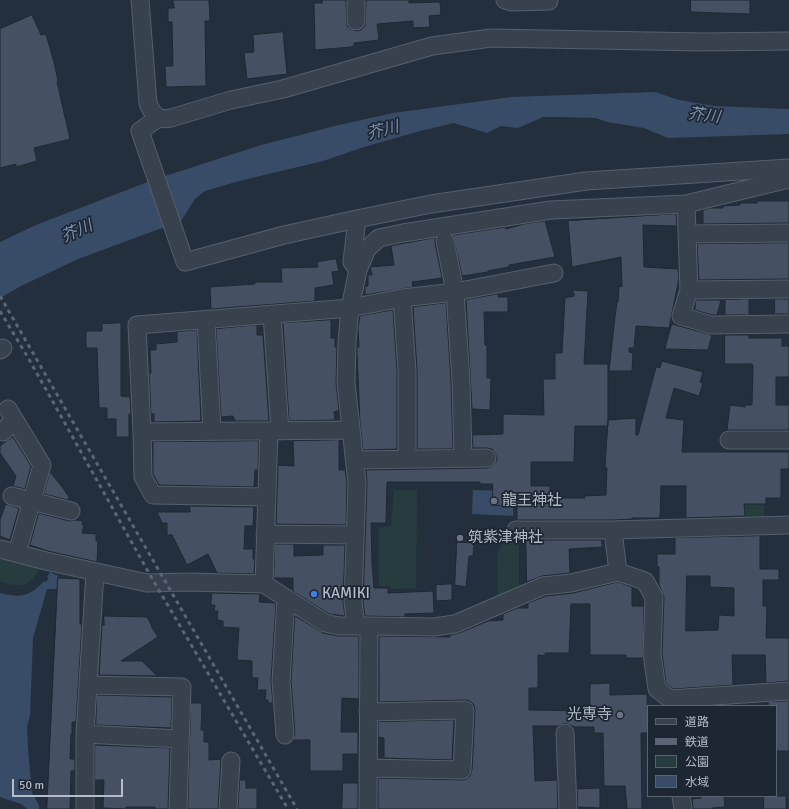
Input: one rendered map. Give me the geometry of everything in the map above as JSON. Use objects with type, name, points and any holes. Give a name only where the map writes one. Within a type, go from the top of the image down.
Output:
[{"type":"street","points":[[140,0],[144,34],[147,97],[153,114],[158,118],[163,119],[231,100],[283,89],[432,46],[458,41],[491,38],[702,42],[789,41]]},
{"type":"street","points":[[356,0],[356,21]]},
{"type":"street","points":[[505,0],[511,2],[549,0]]},
{"type":"street","points":[[158,118],[140,131],[185,262],[284,235],[357,218],[431,204],[586,181],[789,168]]},
{"type":"street","points":[[368,809],[368,712],[362,626],[354,602],[354,535],[357,483],[346,383],[350,308],[358,270],[367,249],[379,238],[403,233],[551,210],[686,204],[789,179]]},
{"type":"street","points":[[686,204],[689,290],[681,316],[711,325],[789,324]]},
{"type":"street","points":[[357,218],[352,262],[358,270]]},
{"type":"street","points":[[687,234],[789,233]]},
{"type":"street","points":[[445,241],[455,292],[461,382],[463,458]]},
{"type":"street","points":[[267,497],[153,495],[143,477],[137,325],[350,308],[402,298],[455,292],[554,273]]},
{"type":"street","points":[[689,290],[789,289]]},
{"type":"street","points":[[402,298],[406,371],[407,459]]},
{"type":"street","points":[[264,584],[267,497],[274,431],[272,314]]},
{"type":"street","points":[[206,320],[212,431]]},
{"type":"street","points":[[3,432],[11,414],[42,465],[17,553]]},
{"type":"street","points":[[142,432],[352,430]]},
{"type":"street","points":[[729,440],[789,440]]},
{"type":"street","points":[[355,460],[487,458]]},
{"type":"street","points":[[12,496],[71,511]]},
{"type":"street","points":[[516,530],[613,530],[789,525]]},
{"type":"street","points":[[613,530],[618,572]]},
{"type":"street","points":[[265,534],[354,535]]},
{"type":"street","points":[[0,549],[147,583],[189,582],[264,584],[325,623],[339,626],[434,628],[455,624],[544,586],[571,583],[618,572],[645,581],[654,597],[652,654],[656,689],[670,703],[789,691]]},
{"type":"street","points":[[85,809],[85,734],[95,572]]},
{"type":"street","points":[[285,735],[281,681],[286,598]]},
{"type":"street","points":[[88,685],[182,687],[178,809]]},
{"type":"street","points":[[368,712],[465,710],[462,770],[368,768]]},
{"type":"street","points":[[565,733],[568,809]]},
{"type":"street","points":[[85,734],[180,739]]},
{"type":"street","points":[[228,809],[231,761]]},
{"type":"street","points":[[681,797],[683,809]]},
{"type":"green space","points":[[762,471],[781,471],[781,483],[761,483],[761,504],[764,504],[764,520],[735,521],[735,510],[745,509],[745,492]]},
{"type":"green space","points":[[394,490],[417,490],[416,588],[391,589],[390,586],[379,586],[378,528],[391,526]]},
{"type":"green space","points":[[508,535],[519,535],[519,590],[498,600],[497,553]]},
{"type":"green space","points":[[0,556],[42,566],[32,579],[25,584],[15,585],[0,582]]},
{"type":"water","name":"芥川","points":[[655,92],[679,100],[714,106],[789,109],[789,134],[668,138],[644,128],[607,122],[596,118],[543,117],[518,128],[501,126],[487,133],[454,123],[364,147],[323,161],[239,181],[205,191],[195,199],[181,221],[78,259],[21,286],[0,298],[0,242],[36,225],[150,181],[261,145],[393,113],[512,97]]},
{"type":"water","points":[[473,490],[514,491],[513,516],[472,514]]},
{"type":"water","points":[[50,572],[58,576],[57,589],[47,589],[33,638],[30,715],[27,728],[32,793],[39,805],[39,809],[27,809],[21,804],[0,797],[0,593],[19,596],[29,593],[44,581],[46,582],[49,578],[47,577]]},
{"type":"building","points":[[173,0],[209,0],[210,21],[205,21],[206,86],[166,87],[165,66],[173,66],[172,22],[168,22],[168,8],[174,8]]},
{"type":"building","points":[[322,0],[346,0],[347,26],[356,31],[361,30],[365,26],[366,0],[409,0],[409,3],[440,2],[441,15],[429,16],[430,27],[413,28],[413,21],[377,24],[379,40],[354,43],[354,46],[351,47],[315,50],[314,3],[322,3]]},
{"type":"building","points":[[691,0],[750,0],[750,14],[691,12]]},
{"type":"building","points":[[32,15],[41,35],[46,34],[55,66],[57,82],[70,139],[34,148],[37,161],[16,167],[16,164],[0,168],[0,29]]},
{"type":"building","points":[[283,32],[287,74],[247,79],[244,53],[254,52],[253,35]]},
{"type":"building","points":[[757,201],[789,201],[789,223],[703,224],[703,210],[710,208],[723,208],[723,206],[740,205],[740,203],[757,203]]},
{"type":"building","points":[[676,214],[677,226],[643,225],[644,267],[678,269],[679,278],[669,328],[636,326],[634,348],[629,348],[629,352],[633,353],[632,371],[609,371],[619,286],[622,287],[621,257],[572,267],[568,221]]},
{"type":"building","points":[[545,221],[555,257],[509,265],[509,267],[488,272],[462,276],[453,235],[506,227],[506,229],[524,224]]},
{"type":"building","points":[[435,238],[442,278],[412,282],[413,287],[365,295],[365,286],[368,286],[368,275],[372,275],[370,267],[394,265],[391,246]]},
{"type":"building","points":[[789,243],[789,279],[699,280],[697,244]]},
{"type":"building","points":[[336,259],[339,271],[332,272],[334,285],[315,288],[315,301],[211,309],[210,287],[255,284],[255,282],[282,282],[281,268],[318,267],[317,262]]},
{"type":"building","points":[[573,290],[588,291],[584,364],[608,364],[608,420],[636,418],[636,435],[638,435],[656,367],[660,368],[662,361],[703,372],[700,382],[703,383],[699,396],[674,388],[666,418],[684,420],[682,452],[789,452],[789,469],[781,469],[781,498],[766,498],[766,504],[744,504],[745,516],[686,518],[686,486],[661,486],[660,518],[613,520],[517,520],[517,507],[492,505],[493,484],[480,484],[480,482],[387,482],[386,523],[371,523],[374,588],[388,588],[388,593],[433,591],[434,613],[405,614],[405,617],[365,616],[363,602],[367,483],[366,470],[487,468],[492,466],[496,462],[497,458],[495,453],[492,449],[473,448],[472,435],[503,434],[503,414],[544,415],[543,379],[555,379],[555,353],[562,353],[565,298],[574,296]],"holes":[[[575,426],[608,426],[605,468],[607,468],[606,495],[584,496],[585,498],[550,498],[550,486],[531,486],[531,462],[574,462]]]},
{"type":"building","points":[[498,294],[498,297],[508,297],[508,312],[484,312],[485,345],[487,345],[487,378],[491,378],[490,410],[472,409],[466,300]]},
{"type":"building","points":[[749,299],[749,315],[725,315],[725,300]]},
{"type":"building","points":[[775,299],[789,299],[789,314],[775,314]]},
{"type":"building","points":[[696,300],[721,300],[717,315],[695,310]]},
{"type":"building","points":[[446,303],[451,381],[453,449],[417,449],[417,371],[413,307]]},
{"type":"building","points":[[393,310],[397,371],[397,449],[363,450],[360,423],[357,353],[357,347],[359,347],[358,328],[360,316]]},
{"type":"building","points":[[331,320],[331,338],[335,338],[335,347],[337,347],[336,383],[339,410],[334,412],[335,420],[289,421],[283,323]]},
{"type":"building","points":[[121,323],[121,396],[130,397],[131,414],[129,414],[129,437],[116,437],[116,419],[107,419],[107,408],[99,408],[97,348],[86,348],[86,331],[102,331],[102,324]]},
{"type":"building","points":[[672,324],[712,335],[708,350],[665,349]]},
{"type":"building","points":[[257,325],[257,335],[263,335],[269,421],[235,421],[233,416],[221,417],[216,329]]},
{"type":"building","points":[[197,330],[201,421],[154,422],[154,414],[151,414],[149,373],[151,373],[150,350],[156,350],[156,344],[177,342],[177,332]]},
{"type":"building","points":[[725,335],[749,335],[749,338],[782,338],[782,346],[789,346],[789,377],[776,377],[776,405],[789,405],[789,430],[727,430],[730,405],[745,407],[745,405],[752,405],[753,366],[752,364],[725,364]]},
{"type":"building","points":[[13,437],[31,466],[25,489],[13,486],[16,476],[0,453],[0,446]]},
{"type":"building","points":[[339,440],[339,470],[345,470],[347,483],[346,525],[276,524],[278,465],[294,466],[293,441]]},
{"type":"building","points":[[259,441],[258,470],[255,470],[254,487],[159,485],[153,474],[153,442]]},
{"type":"building","points":[[50,472],[69,497],[68,500],[44,494]]},
{"type":"building","points":[[6,504],[19,508],[10,540],[0,536],[0,520]]},
{"type":"building","points":[[190,506],[254,507],[253,526],[245,526],[244,549],[253,549],[253,559],[255,559],[254,574],[217,573],[208,554],[187,565],[172,535],[167,535],[167,523],[162,523],[157,512],[190,512]]},
{"type":"building","points":[[39,513],[69,521],[83,521],[82,525],[84,525],[82,533],[96,534],[96,541],[98,541],[97,562],[48,551],[30,545]]},
{"type":"building","points":[[760,536],[760,569],[779,569],[779,580],[763,580],[763,606],[767,606],[766,638],[789,638],[789,681],[766,683],[765,655],[732,655],[733,685],[673,689],[666,684],[662,653],[664,597],[659,585],[657,554],[675,554],[675,538]],"holes":[[[687,576],[710,576],[710,587],[734,588],[734,616],[719,615],[718,630],[686,631]]]},
{"type":"building","points":[[526,540],[602,540],[602,547],[569,549],[570,573],[542,576],[527,582]]},
{"type":"building","points":[[457,542],[474,543],[473,556],[469,556],[466,587],[455,585]]},
{"type":"building","points":[[275,544],[294,544],[294,556],[323,555],[323,545],[345,545],[343,602],[345,616],[329,614],[293,591],[293,578],[274,578]]},
{"type":"building","points":[[58,578],[80,579],[80,624],[82,624],[76,722],[72,722],[71,734],[70,759],[75,759],[75,771],[71,771],[70,809],[47,809]]},
{"type":"building","points":[[618,582],[632,587],[632,606],[644,606],[643,658],[626,658],[626,655],[590,655],[590,604],[571,604],[569,653],[545,653],[545,656],[538,655],[538,688],[529,688],[529,710],[590,711],[590,684],[610,683],[610,695],[647,694],[647,733],[641,733],[642,809],[627,809],[625,786],[604,786],[603,733],[594,733],[594,727],[575,727],[565,723],[558,726],[533,726],[535,781],[557,780],[558,809],[378,809],[378,778],[462,780],[470,776],[472,770],[475,710],[474,705],[470,701],[465,700],[379,702],[379,636],[450,637],[450,635],[459,633],[488,621],[503,620],[503,614],[517,608],[528,608],[528,603],[546,596],[573,593]]},
{"type":"building","points":[[452,584],[452,600],[436,601],[436,585]]},
{"type":"building","points":[[212,593],[260,594],[259,602],[276,603],[271,680],[273,703],[268,703],[268,700],[265,700],[266,690],[257,690],[258,678],[252,678],[252,661],[237,660],[239,628],[223,627],[223,621],[217,620],[218,611],[214,611],[215,605],[211,605]]},
{"type":"building","points":[[104,616],[147,617],[158,637],[121,661],[142,661],[157,676],[99,675],[102,625],[104,625]]},
{"type":"building","points":[[295,616],[323,633],[339,636],[359,636],[359,699],[342,698],[341,732],[358,732],[358,754],[343,754],[343,771],[310,771],[310,740],[293,740],[295,734],[291,681]]},
{"type":"building","points":[[97,695],[172,697],[171,728],[96,725]]},
{"type":"building","points":[[789,701],[789,751],[777,751],[777,705],[768,705],[768,702]]},
{"type":"building","points":[[191,703],[202,703],[201,730],[204,730],[204,742],[209,742],[209,760],[221,759],[218,809],[188,809]]},
{"type":"building","points":[[454,720],[452,760],[384,758],[384,738],[378,737],[378,722]]},
{"type":"building","points":[[95,745],[170,748],[168,809],[155,809],[155,807],[126,807],[126,809],[103,808],[104,780],[95,780]]},
{"type":"building","points":[[577,779],[578,789],[600,788],[600,808],[578,807]]},
{"type":"building","points":[[240,780],[246,780],[246,788],[257,788],[257,809],[238,809]]},
{"type":"building","points":[[343,783],[358,783],[358,809],[342,809]]},
{"type":"building","points":[[786,796],[786,809],[764,809],[764,797]]},
{"type":"building","points":[[724,797],[725,807],[693,809],[692,799]]},
{"type":"railway","points":[[0,296],[297,809]]},
{"type":"railway","points":[[0,311],[30,361],[150,575],[288,809]]},
{"type":"place","name":"龍王神社","points":[[494,501]]},
{"type":"place","name":"筑紫津神社","points":[[460,538]]},
{"type":"place","name":"KAMIKI","points":[[314,594]]},
{"type":"place","name":"光専寺","points":[[620,715]]}]
